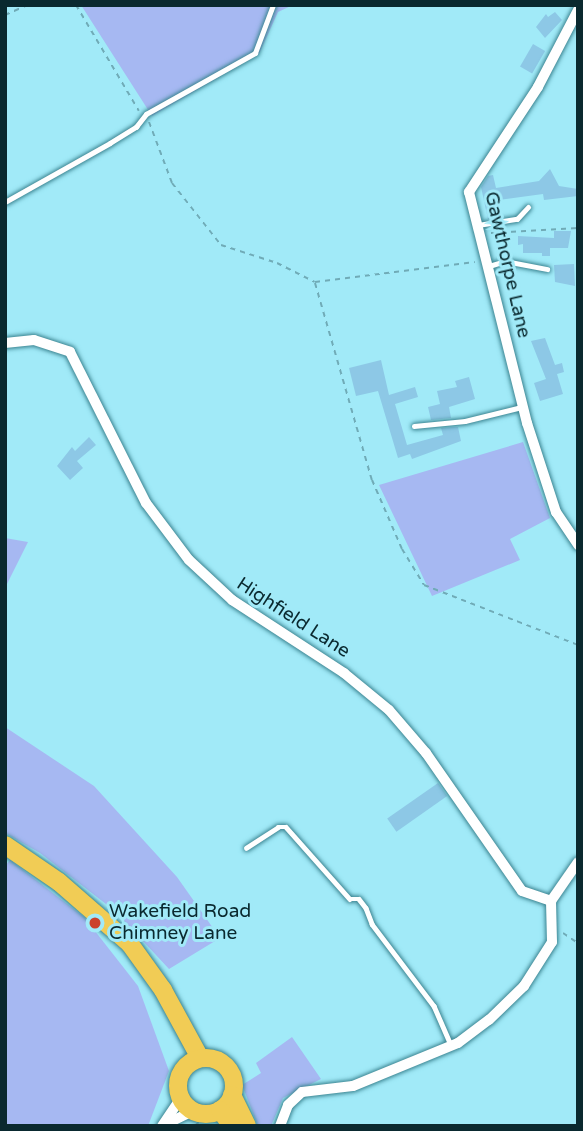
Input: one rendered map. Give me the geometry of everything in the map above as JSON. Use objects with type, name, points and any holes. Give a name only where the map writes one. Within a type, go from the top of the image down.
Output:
[{"type":"highway","points":[[5,845],[69,890],[130,943],[163,989],[177,1021],[201,1058]]},
{"type":"highway","points":[[177,1021],[182,1071],[199,1111],[232,1126]]},
{"type":"highway","points":[[182,1071],[201,1058],[217,1060],[229,1071],[232,1095],[247,1126]]},
{"type":"highway","points":[[199,1111],[232,1095]]},
{"type":"street","name":"Gawthorpe Lane","points":[[578,10],[538,88],[469,192],[523,406],[556,512],[578,545]]},
{"type":"street","name":"Highfield Lane","points":[[5,343],[34,340],[70,352],[146,503],[189,560],[240,606],[344,673],[389,710],[426,753],[522,891],[551,901]]},
{"type":"street","points":[[280,1126],[288,1105],[302,1092],[353,1086],[451,1045],[489,1020],[524,986],[552,942],[554,926],[551,901],[578,862]]},
{"type":"street","points":[[163,1125],[199,1111]]},
{"type":"street","points":[[163,1125],[199,1111]]},
{"type":"lane","points":[[5,202],[136,127],[146,114],[255,53],[273,5]]},
{"type":"lane","points":[[479,229],[517,219],[528,207]]},
{"type":"lane","points":[[487,263],[505,261],[547,269]]},
{"type":"lane","points":[[414,426],[465,421],[523,406]]},
{"type":"lane","points":[[246,848],[278,827],[286,827],[350,899],[359,899],[366,908],[372,924],[435,1006],[451,1045]]},
{"type":"path","points":[[5,15],[27,5]]},
{"type":"path","points":[[76,5],[137,111],[146,114],[172,183],[221,245],[277,262],[314,282],[487,263]]},
{"type":"path","points":[[479,229],[578,228]]},
{"type":"path","points":[[314,282],[372,480],[402,549],[424,585],[578,645]]},
{"type":"path","points":[[554,926],[578,943]]},
{"type":"shaded area","points":[[81,5],[293,5],[278,12],[259,54],[152,116]]},
{"type":"shaded area","points":[[523,442],[550,518],[510,539],[520,560],[432,596],[379,485]]},
{"type":"shaded area","points":[[5,538],[28,542],[5,588]]},
{"type":"shaded area","points":[[5,727],[94,786],[177,877],[220,938],[169,969],[115,911],[40,853],[5,833]]},
{"type":"shaded area","points":[[10,860],[84,917],[138,986],[169,1071],[148,1126],[5,1126],[5,866]]},
{"type":"shaded area","points":[[292,1037],[321,1079],[283,1098],[271,1126],[258,1126],[242,1085],[261,1073],[256,1063]]},
{"type":"building","points":[[555,12],[562,20],[545,38],[536,27],[546,14],[548,17]]},
{"type":"building","points":[[533,44],[545,51],[532,74],[520,67]]},
{"type":"building","points":[[550,169],[559,186],[578,189],[578,196],[544,200],[543,194],[498,200],[501,217],[488,219],[481,187],[488,176],[493,175],[496,188],[539,181]]},
{"type":"building","points":[[554,231],[571,231],[568,248],[550,248],[550,256],[542,256],[542,253],[523,253],[523,244],[518,245],[518,236],[554,238]]},
{"type":"building","points":[[574,264],[575,286],[555,282],[554,265]]},
{"type":"building","points":[[545,338],[555,365],[562,363],[564,372],[557,374],[563,394],[540,401],[534,383],[546,379],[531,341]]},
{"type":"building","points":[[381,360],[389,395],[415,387],[418,397],[395,404],[407,445],[443,435],[441,428],[453,427],[458,427],[461,441],[412,459],[410,454],[398,458],[378,391],[356,396],[349,368]]},
{"type":"building","points":[[469,377],[475,399],[449,407],[451,418],[431,420],[428,407],[440,404],[437,391],[457,387],[455,381]]},
{"type":"building","points":[[89,437],[96,445],[77,461],[83,468],[70,480],[57,466],[72,447],[75,451]]},
{"type":"building","points":[[438,783],[447,796],[396,832],[387,819]]},
{"type":"place","name":"Wakefield Road Chimney Lane","points":[[95,923]]}]
